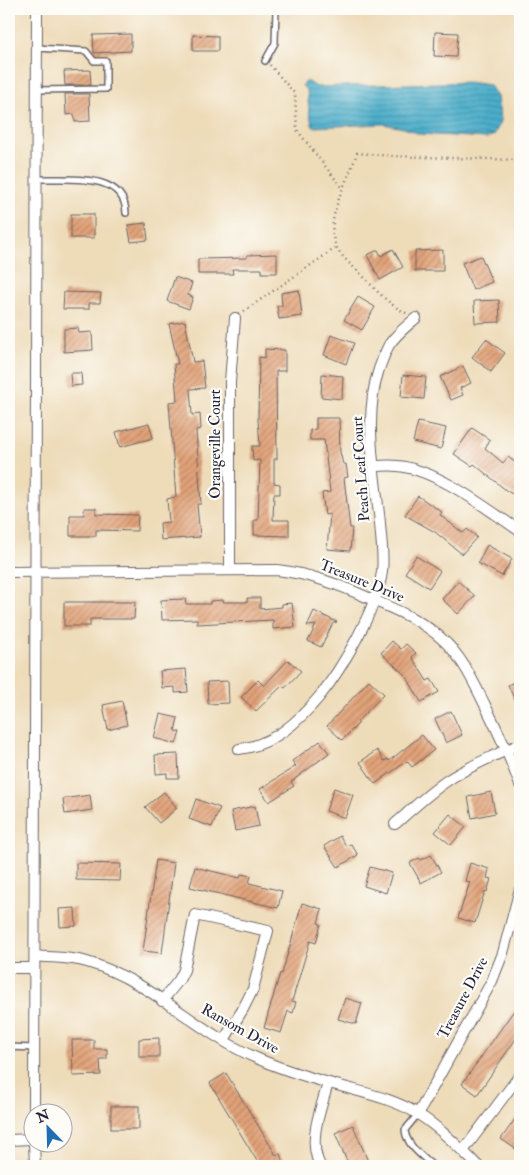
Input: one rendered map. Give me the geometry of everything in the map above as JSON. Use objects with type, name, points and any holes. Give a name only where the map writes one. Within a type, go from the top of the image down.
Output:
[{"type":"street","points":[[34,1102],[37,9]]},
{"type":"street","name":"Orangeville Court","points":[[230,570],[230,382],[235,318]]},
{"type":"street","name":"Peach Leaf Court","points":[[239,749],[253,748],[270,741],[286,730],[309,708],[344,661],[374,600],[382,575],[383,558],[374,466],[372,402],[376,378],[388,346],[416,318]]},
{"type":"street","points":[[374,466],[403,466],[438,478],[520,531]]},
{"type":"street","name":"Treasure Drive","points":[[9,572],[277,570],[301,573],[339,585],[399,611],[422,624],[441,638],[456,653],[470,673],[508,750],[520,785]]},
{"type":"street","points":[[395,824],[429,794],[468,768],[520,744]]},
{"type":"street","name":"Treasure Drive","points":[[418,1114],[492,981],[503,953],[520,890]]},
{"type":"street","points":[[162,1001],[179,980],[184,970],[195,915],[268,932],[253,989],[224,1040]]},
{"type":"street","name":"Ransom Drive","points":[[34,956],[85,961],[111,970],[132,981],[253,1057],[288,1071],[384,1098],[418,1114],[463,1151],[478,1166]]},
{"type":"street","points":[[9,968],[34,968]]},
{"type":"street","points":[[463,1151],[520,1075]]},
{"type":"street","points":[[320,1166],[314,1147],[314,1134],[328,1083]]},
{"type":"street","points":[[9,1140],[22,1141]]},
{"type":"street","points":[[34,1152],[35,1166]]},
{"type":"lane","points":[[266,61],[275,43],[276,9]]},
{"type":"lane","points":[[36,90],[106,89],[106,62],[94,61],[86,50],[37,48]]},
{"type":"lane","points":[[37,179],[103,182],[119,192],[126,207],[126,213]]},
{"type":"lane","points":[[9,1047],[34,1048]]},
{"type":"lane","points":[[418,1114],[405,1130],[405,1138],[433,1166]]},
{"type":"path","points":[[266,61],[295,94],[297,130],[343,189]]},
{"type":"path","points":[[416,318],[392,306],[343,257],[337,247],[332,228],[343,189],[357,153],[391,156],[520,160]]},
{"type":"path","points":[[235,318],[337,247]]},
{"type":"water","points":[[306,81],[317,87],[468,82],[490,85],[497,97],[501,121],[494,135],[487,138],[420,134],[404,128],[383,124],[313,127],[309,112],[307,90],[302,86]]},
{"type":"building","points":[[435,32],[458,33],[456,57],[434,56]]},
{"type":"building","points":[[131,34],[131,51],[94,53],[93,35]]},
{"type":"building","points":[[193,35],[218,36],[218,51],[193,51]]},
{"type":"building","points":[[90,70],[91,85],[65,85],[64,71]]},
{"type":"building","points":[[65,94],[89,94],[90,121],[75,122],[74,114],[66,115]]},
{"type":"building","points":[[71,214],[94,214],[94,238],[71,238]]},
{"type":"building","points":[[146,223],[148,240],[131,242],[128,225]]},
{"type":"building","points":[[393,249],[403,267],[380,280],[367,255],[378,250],[381,256]]},
{"type":"building","points":[[443,250],[443,271],[415,271],[415,251]]},
{"type":"building","points":[[277,254],[277,273],[262,273],[262,269],[232,269],[233,274],[198,274],[198,259],[247,258],[247,255]]},
{"type":"building","points":[[481,256],[492,282],[473,290],[462,263]]},
{"type":"building","points":[[175,277],[192,283],[188,295],[193,297],[189,309],[167,301]]},
{"type":"building","points":[[299,290],[302,316],[279,319],[277,306],[282,306],[281,293]]},
{"type":"building","points":[[64,292],[101,293],[100,303],[89,303],[89,309],[63,309]]},
{"type":"building","points":[[358,297],[375,307],[362,330],[344,320]]},
{"type":"building","points":[[499,300],[500,322],[475,323],[474,301]]},
{"type":"building","points":[[185,321],[193,362],[202,361],[205,388],[190,389],[192,415],[200,414],[201,429],[196,430],[201,504],[197,504],[200,537],[161,540],[160,523],[169,522],[167,499],[176,497],[169,402],[177,401],[174,364],[178,364],[169,324]]},
{"type":"building","points":[[78,328],[79,333],[92,332],[93,350],[64,352],[64,329]]},
{"type":"building","points":[[331,335],[354,343],[346,364],[324,355]]},
{"type":"building","points":[[486,339],[505,353],[491,372],[472,357]]},
{"type":"building","points":[[265,349],[285,350],[285,371],[276,371],[277,459],[274,459],[274,483],[280,484],[280,494],[274,494],[273,520],[289,520],[289,536],[254,535],[254,520],[258,520],[260,460],[253,461],[252,446],[260,446],[258,420],[259,357],[265,358]]},
{"type":"building","points":[[463,366],[471,383],[460,388],[463,395],[451,400],[440,377]]},
{"type":"building","points":[[70,373],[81,373],[82,385],[71,386]]},
{"type":"building","points":[[322,374],[343,376],[342,399],[321,397]]},
{"type":"building","points":[[403,375],[426,377],[424,399],[401,397]]},
{"type":"building","points":[[316,418],[339,418],[340,452],[343,464],[346,464],[348,477],[344,478],[350,528],[352,528],[350,551],[327,549],[330,514],[325,515],[322,493],[330,492],[324,440],[310,440],[310,430],[316,429]]},
{"type":"building","points":[[418,422],[446,428],[441,449],[413,442]]},
{"type":"building","points":[[149,423],[153,438],[120,447],[116,432]]},
{"type":"building","points":[[472,428],[490,440],[485,448],[503,463],[508,457],[520,466],[520,498],[507,491],[474,464],[472,466],[454,454]]},
{"type":"building","points":[[418,496],[442,512],[440,515],[463,533],[467,529],[477,537],[462,554],[435,532],[405,515]]},
{"type":"building","points":[[84,508],[96,508],[96,514],[138,515],[137,531],[96,530],[96,536],[70,536],[70,515],[84,515]]},
{"type":"building","points":[[487,545],[512,559],[502,576],[478,563]]},
{"type":"building","points":[[416,556],[440,571],[429,588],[405,573]]},
{"type":"building","points":[[458,581],[475,596],[458,614],[442,599]]},
{"type":"building","points":[[247,598],[260,598],[260,609],[282,607],[282,604],[292,603],[295,627],[273,629],[273,620],[197,624],[197,619],[162,620],[161,600],[185,599],[186,604],[210,604],[210,601],[223,600],[223,602],[247,602]]},
{"type":"building","points":[[64,602],[135,602],[134,619],[90,619],[90,626],[64,626]]},
{"type":"building","points":[[314,611],[337,622],[333,623],[321,647],[308,641],[316,625],[307,626]]},
{"type":"building","points":[[392,641],[401,649],[406,644],[416,653],[412,657],[427,681],[431,679],[439,692],[421,702],[406,676],[381,653]]},
{"type":"building","points":[[288,660],[301,671],[285,688],[282,686],[256,711],[241,697],[258,680],[264,686]]},
{"type":"building","points":[[186,669],[188,692],[175,693],[175,687],[162,688],[160,671]]},
{"type":"building","points":[[520,679],[520,712],[508,685]]},
{"type":"building","points":[[369,680],[384,694],[342,740],[327,726]]},
{"type":"building","points":[[228,681],[229,703],[208,704],[207,682]]},
{"type":"building","points":[[122,701],[127,725],[108,730],[103,705]]},
{"type":"building","points":[[451,711],[462,735],[446,743],[435,719]]},
{"type":"building","points":[[160,714],[178,718],[175,731],[180,732],[176,744],[154,738]]},
{"type":"building","points":[[422,735],[434,750],[412,767],[407,761],[375,784],[360,762],[377,750],[384,761],[388,759],[389,761]]},
{"type":"building","points":[[320,741],[329,753],[291,782],[294,786],[269,802],[260,789],[296,766],[292,761]]},
{"type":"building","points":[[178,754],[179,778],[167,778],[167,773],[156,774],[155,755]]},
{"type":"building","points":[[334,788],[353,795],[345,818],[326,811]]},
{"type":"building","points":[[164,792],[177,808],[159,823],[145,807]]},
{"type":"building","points":[[491,792],[495,813],[472,818],[468,797]]},
{"type":"building","points":[[90,795],[92,810],[65,814],[63,799]]},
{"type":"building","points":[[196,799],[220,808],[212,827],[189,819]]},
{"type":"building","points":[[255,806],[259,826],[235,831],[231,811]]},
{"type":"building","points":[[450,814],[466,827],[451,845],[435,832]]},
{"type":"building","points":[[340,836],[346,846],[351,844],[358,855],[338,867],[324,846]]},
{"type":"building","points":[[431,855],[441,872],[421,883],[410,863]]},
{"type":"building","points":[[156,860],[174,863],[162,953],[143,951]]},
{"type":"building","points":[[76,863],[121,864],[120,881],[76,880]]},
{"type":"building","points":[[470,863],[489,869],[487,878],[491,879],[487,892],[485,891],[475,923],[458,918],[470,882],[465,881]]},
{"type":"building","points":[[195,867],[240,878],[241,874],[251,876],[249,883],[282,891],[278,908],[190,887]]},
{"type":"building","points":[[370,867],[392,873],[386,893],[364,886]]},
{"type":"building","points":[[302,903],[322,909],[318,923],[321,924],[316,943],[310,941],[292,1001],[296,1002],[293,1013],[288,1011],[281,1033],[264,1028],[280,973],[282,974]]},
{"type":"building","points":[[75,908],[76,926],[60,927],[59,909]]},
{"type":"building","points":[[345,998],[362,1003],[356,1024],[338,1019]]},
{"type":"building","points":[[520,1002],[520,1033],[477,1095],[462,1084]]},
{"type":"building","points":[[159,1038],[159,1057],[139,1057],[139,1039]]},
{"type":"building","points":[[72,1040],[94,1040],[94,1049],[107,1049],[107,1059],[100,1059],[101,1075],[73,1076]]},
{"type":"building","points":[[226,1073],[276,1155],[279,1153],[287,1166],[260,1166],[210,1083]]},
{"type":"building","points":[[111,1106],[139,1106],[139,1129],[111,1129]]},
{"type":"building","points":[[520,1112],[520,1145],[517,1150],[501,1139]]},
{"type":"building","points":[[353,1125],[370,1166],[349,1166],[335,1133]]}]
